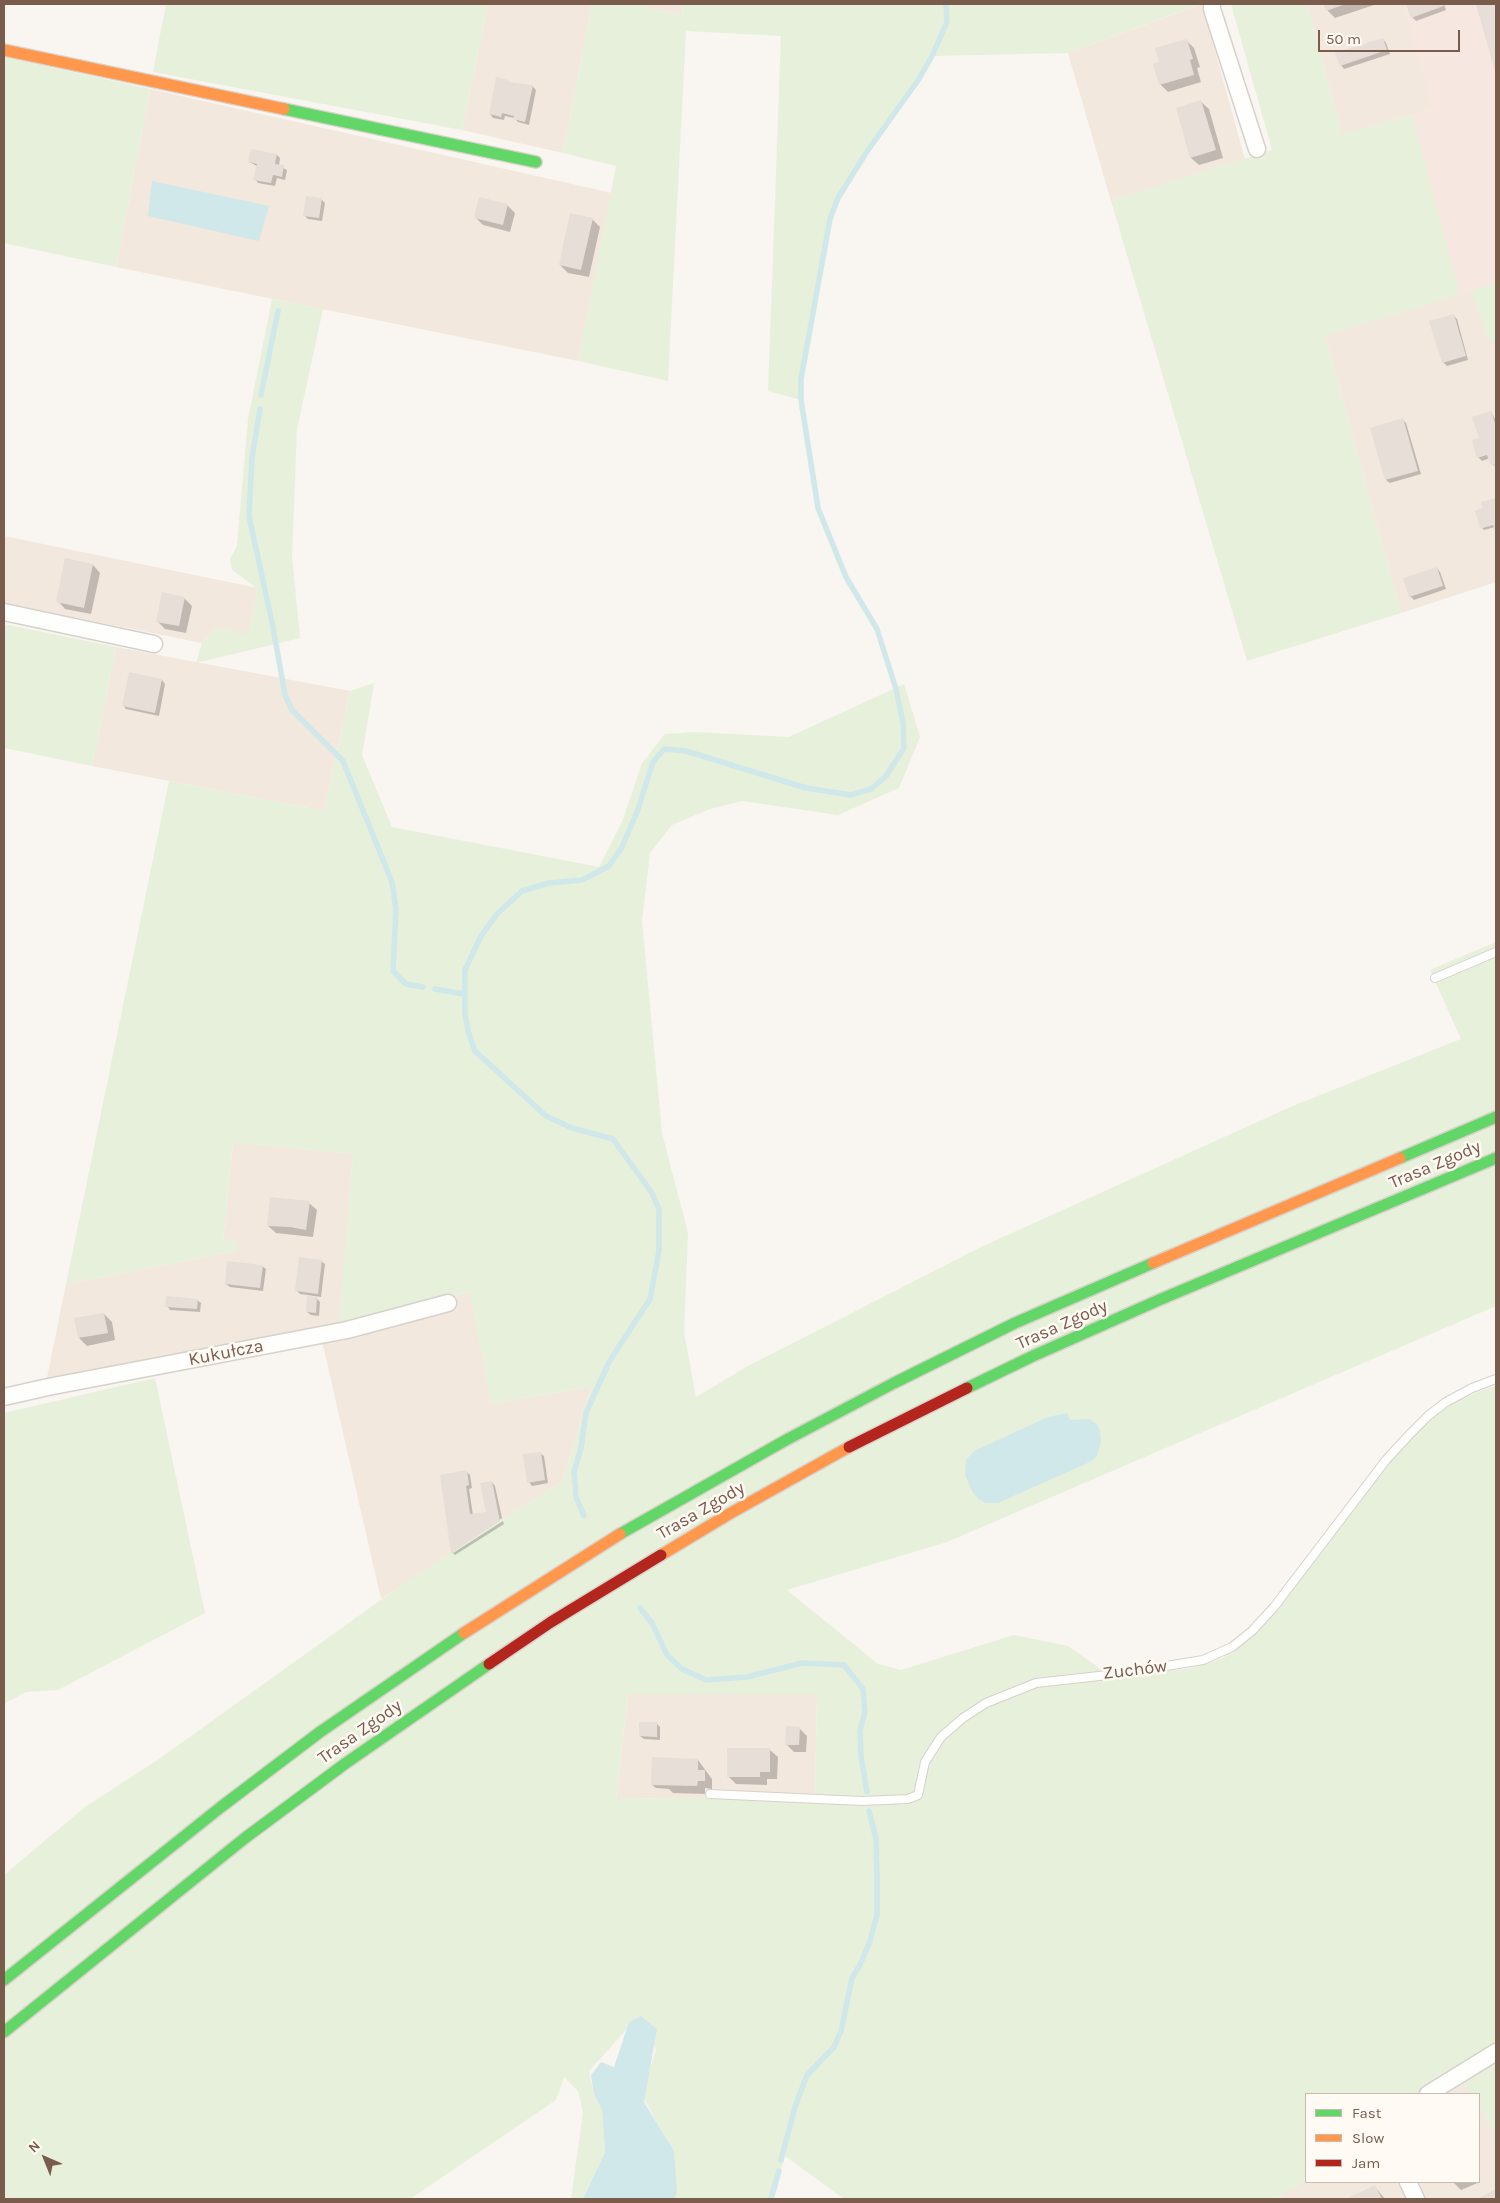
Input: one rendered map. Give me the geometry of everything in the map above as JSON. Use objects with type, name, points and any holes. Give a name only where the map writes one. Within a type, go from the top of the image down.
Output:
[{"type":"main road","points":[[4,50],[536,162]]},
{"type":"main road","name":"Trasa Zgody","points":[[4,1980],[221,1807],[320,1732],[434,1652],[631,1527],[786,1440],[894,1383],[1015,1323],[1496,1117]]},
{"type":"main road","name":"Trasa Zgody","points":[[4,2032],[244,1838],[346,1763],[551,1622],[714,1523],[819,1463],[908,1416],[1034,1356],[1159,1300],[1496,1158]]},
{"type":"street","points":[[1212,4],[1212,10],[1257,149]]},
{"type":"street","points":[[4,612],[154,644]]},
{"type":"street","name":"Kukułcza","points":[[4,1397],[347,1330],[448,1304]]},
{"type":"street","points":[[1430,2093],[1496,2052]]},
{"type":"street","points":[[1408,2183],[1416,2199]]},
{"type":"lane","points":[[1435,978],[1496,952]]},
{"type":"lane","points":[[1452,1135],[1496,1122]]},
{"type":"lane","points":[[1465,1172],[1496,1154]]},
{"type":"lane","name":"Zuchów","points":[[710,1794],[862,1801],[908,1800],[918,1795],[925,1762],[941,1737],[986,1702],[1036,1683],[1117,1674],[1203,1660],[1232,1647],[1274,1607],[1386,1460],[1428,1415],[1446,1402],[1472,1388],[1496,1379]]},
{"type":"shaded area","points":[[488,4],[592,4],[563,153],[462,130]]},
{"type":"shaded area","points":[[627,4],[683,4],[682,15]]},
{"type":"shaded area","points":[[1202,4],[1245,159],[1111,201],[1068,53]]},
{"type":"shaded area","points":[[1307,4],[1496,4],[1496,582],[1401,613],[1325,335],[1459,294],[1412,115],[1342,135]]},
{"type":"shaded area","points":[[1403,4],[1496,4],[1496,283],[1460,295],[1412,115],[1433,109]]},
{"type":"shaded area","points":[[150,89],[612,193],[578,361],[116,267]]},
{"type":"shaded area","points":[[4,536],[258,588],[249,635],[215,628],[202,643],[4,603]]},
{"type":"shaded area","points":[[116,647],[350,691],[324,811],[92,766]]},
{"type":"shaded area","points":[[233,1142],[353,1154],[340,1324],[470,1292],[491,1403],[591,1387],[563,1481],[381,1599],[320,1332],[47,1378],[66,1284],[236,1251],[223,1239]]},
{"type":"shaded area","points":[[628,1694],[817,1694],[815,1796],[616,1799]]},
{"type":"shaded area","points":[[1496,2069],[1496,2199],[1275,2199],[1305,2181],[1305,2183],[1480,2183],[1480,2093],[1449,2093],[1465,2084],[1466,2087]]},
{"type":"green space","points":[[166,4],[488,4],[462,130],[153,72]]},
{"type":"green space","points":[[592,4],[627,4],[682,15],[683,4],[1201,4],[1068,53],[932,56],[919,79],[866,153],[838,198],[830,219],[801,379],[801,400],[768,391],[781,36],[686,31],[668,381],[578,361],[616,166],[563,153]]},
{"type":"green space","points":[[1231,4],[1307,4],[1342,134],[1412,115],[1460,295],[1325,335],[1401,613],[1247,661],[1111,201],[1272,150]]},
{"type":"green space","points":[[4,57],[150,89],[116,267],[4,243]]},
{"type":"green space","points":[[1496,283],[1496,339],[1488,342],[1471,291]]},
{"type":"green space","points":[[272,299],[323,309],[297,429],[292,556],[300,638],[196,663],[202,643],[215,628],[249,634],[258,589],[232,570],[230,559],[237,546],[248,419]]},
{"type":"green space","points":[[4,624],[116,647],[92,766],[4,748]]},
{"type":"green space","points":[[374,683],[362,755],[392,827],[599,867],[622,822],[642,763],[665,734],[695,732],[789,737],[904,684],[920,737],[899,788],[838,815],[742,801],[710,809],[672,825],[650,853],[642,921],[662,1133],[688,1233],[684,1332],[696,1397],[748,1366],[981,1247],[1295,1105],[1461,1039],[1430,970],[1496,942],[1496,1306],[947,1542],[787,1590],[878,1664],[901,1670],[1014,1635],[1068,1646],[1105,1672],[1188,1669],[1223,1658],[1254,1635],[1268,1620],[1369,1483],[1436,1409],[1496,1385],[1496,2135],[1480,2109],[1480,2093],[1470,2093],[1465,2084],[1449,2093],[1305,2093],[1305,2181],[1275,2199],[844,2199],[785,2156],[772,2199],[673,2199],[674,2154],[642,2095],[656,2050],[645,2018],[626,2030],[589,2071],[594,2094],[602,2110],[605,2152],[583,2199],[571,2199],[583,2112],[578,2091],[564,2077],[556,2100],[410,2199],[4,2199],[4,1875],[85,1807],[159,1759],[403,1584],[563,1481],[591,1387],[491,1403],[469,1292],[339,1324],[353,1154],[233,1142],[223,1239],[237,1242],[236,1251],[66,1284],[169,781],[324,811],[350,691]],"holes":[[[628,1694],[817,1694],[815,1796],[616,1799]]]},
{"type":"green space","points":[[155,1378],[205,1613],[58,1690],[26,1692],[4,1704],[4,1413]]},
{"type":"water","points":[[152,181],[269,206],[259,241],[148,216]]},
{"type":"water","points":[[1067,1413],[1070,1420],[1090,1419],[1100,1430],[1101,1441],[1097,1456],[1090,1462],[998,1503],[985,1503],[973,1493],[965,1475],[966,1460],[974,1451],[1048,1417]]},
{"type":"water","points":[[641,2016],[657,2029],[644,2102],[674,2151],[677,2191],[675,2199],[583,2199],[605,2152],[602,2110],[594,2094],[591,2075],[601,2062],[614,2067],[629,2022]]},
{"type":"building","points":[[1324,4],[1346,4],[1326,11]]},
{"type":"building","points":[[1406,4],[1443,4],[1444,6],[1411,18]]},
{"type":"building","points":[[1476,4],[1496,4],[1496,75]]},
{"type":"building","points":[[1383,38],[1387,50],[1340,66],[1335,53]]},
{"type":"building","points":[[1187,39],[1193,59],[1190,60],[1194,75],[1159,85],[1153,64],[1159,62],[1155,48]]},
{"type":"building","points":[[496,77],[508,80],[508,82],[533,85],[525,122],[513,119],[514,116],[502,113],[501,117],[489,114]]},
{"type":"building","points":[[1201,100],[1216,150],[1190,158],[1176,108]]},
{"type":"building","points":[[251,149],[277,154],[275,164],[284,165],[282,177],[273,175],[271,183],[253,180],[257,164],[248,162]]},
{"type":"building","points":[[306,196],[322,198],[319,218],[303,216]]},
{"type":"building","points":[[479,197],[508,204],[503,225],[474,218]]},
{"type":"building","points":[[570,213],[593,218],[581,270],[559,265]]},
{"type":"building","points":[[1454,314],[1466,356],[1442,363],[1429,321]]},
{"type":"building","points":[[1491,411],[1496,426],[1495,465],[1490,464],[1487,455],[1477,458],[1472,440],[1479,438],[1472,417]]},
{"type":"building","points":[[1403,418],[1418,471],[1385,480],[1370,428]]},
{"type":"building","points":[[1496,498],[1496,535],[1493,524],[1480,528],[1475,511],[1483,508],[1481,502]]},
{"type":"building","points":[[65,558],[93,564],[84,608],[56,602]]},
{"type":"building","points":[[1437,567],[1443,586],[1409,597],[1403,578]]},
{"type":"building","points":[[162,592],[185,597],[179,626],[156,622]]},
{"type":"building","points":[[129,672],[162,679],[155,713],[122,706]]},
{"type":"building","points":[[270,1197],[310,1201],[306,1230],[267,1226]]},
{"type":"building","points":[[299,1257],[322,1260],[318,1294],[295,1291]]},
{"type":"building","points":[[227,1261],[263,1265],[260,1288],[225,1284]]},
{"type":"building","points":[[166,1296],[198,1299],[197,1309],[165,1307]]},
{"type":"building","points":[[307,1296],[317,1297],[316,1313],[306,1312]]},
{"type":"building","points":[[104,1313],[108,1333],[78,1338],[74,1318]]},
{"type":"building","points":[[541,1452],[545,1480],[527,1483],[523,1454]]},
{"type":"building","points":[[467,1470],[469,1485],[466,1486],[470,1514],[486,1512],[480,1483],[492,1481],[500,1521],[451,1553],[440,1475]]},
{"type":"building","points":[[639,1722],[657,1722],[657,1737],[639,1736]]},
{"type":"building","points":[[786,1726],[800,1727],[799,1745],[785,1745]]},
{"type":"building","points":[[727,1748],[770,1748],[770,1772],[760,1772],[760,1777],[727,1777]]},
{"type":"building","points":[[652,1757],[698,1759],[698,1770],[705,1770],[705,1781],[698,1781],[697,1786],[651,1785]]},
{"type":"building","points":[[1375,2185],[1382,2199],[1346,2199]]},
{"type":"building","points":[[1496,2189],[1496,2199],[1477,2199]]},
{"type":"waterway","points":[[584,1516],[576,1497],[574,1472],[581,1448],[586,1413],[609,1362],[650,1299],[659,1251],[659,1209],[652,1193],[613,1139],[572,1128],[546,1116],[475,1051],[468,1031],[465,1013],[465,970],[481,936],[497,914],[522,891],[549,883],[582,880],[609,866],[622,847],[637,812],[653,762],[664,749],[686,751],[806,788],[851,795],[871,789],[886,776],[904,748],[903,723],[896,689],[877,629],[846,577],[818,508],[801,400],[801,379],[830,219],[838,198],[866,153],[919,79],[932,56],[947,22],[946,4]]},
{"type":"waterway","points":[[261,395],[278,311]]},
{"type":"waterway","points":[[260,409],[252,458],[249,516],[273,627],[285,695],[292,710],[343,761],[392,882],[396,909],[393,971],[406,984],[423,987]]},
{"type":"waterway","points":[[435,989],[464,994]]},
{"type":"waterway","points":[[640,1608],[652,1623],[667,1655],[682,1669],[706,1680],[747,1677],[802,1663],[844,1665],[863,1689],[865,1712],[860,1730],[861,1756],[867,1792]]},
{"type":"waterway","points":[[781,2160],[795,2107],[807,2075],[834,2047],[841,2031],[852,1978],[860,1965],[870,1941],[877,1915],[876,1839],[869,1811]]},
{"type":"waterway","points":[[771,2199],[779,2171]]},
{"type":"traffic: fast","points":[[284,109],[536,162]]},
{"type":"traffic: fast","points":[[1400,1158],[1496,1117]]},
{"type":"traffic: fast","points":[[967,1388],[1033,1356],[1159,1300],[1496,1158]]},
{"type":"traffic: fast","points":[[620,1534],[786,1440],[894,1383],[1015,1323],[1153,1263]]},
{"type":"traffic: fast","points":[[4,1980],[221,1807],[320,1732],[464,1633]]},
{"type":"traffic: fast","points":[[4,2032],[245,1838],[346,1763],[489,1664]]},
{"type":"traffic: slow","points":[[4,50],[284,109]]},
{"type":"traffic: slow","points":[[1153,1263],[1400,1158]]},
{"type":"traffic: slow","points":[[661,1555],[729,1514],[849,1447]]},
{"type":"traffic: slow","points":[[464,1633],[620,1534]]},
{"type":"traffic: jam","points":[[849,1447],[967,1388]]},
{"type":"traffic: jam","points":[[489,1664],[551,1622],[661,1555]]}]
